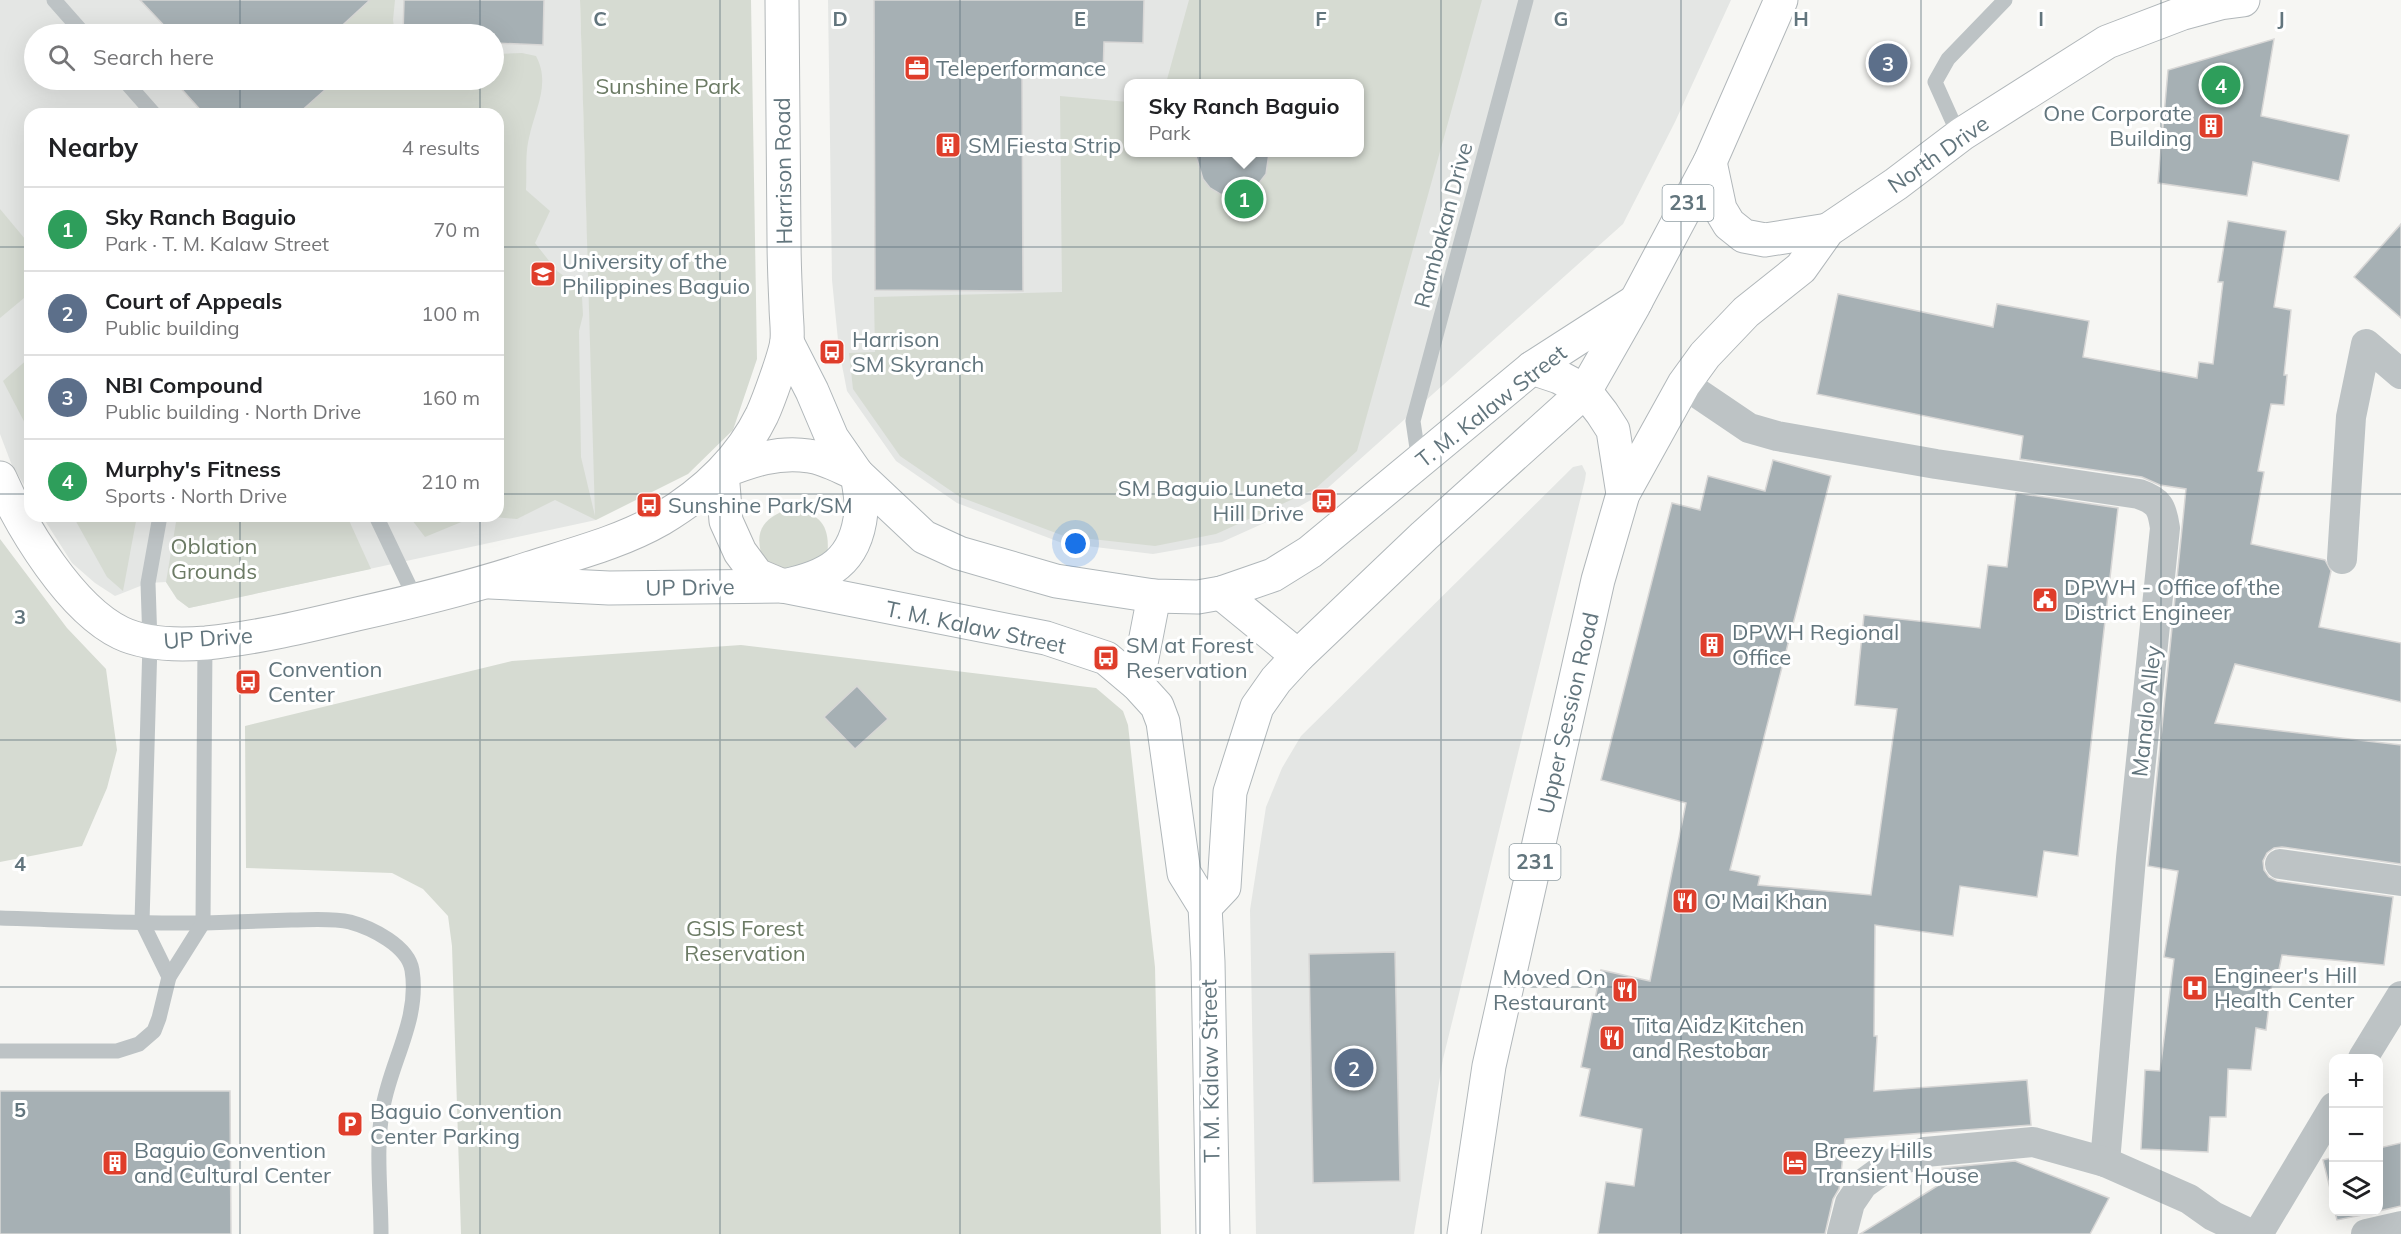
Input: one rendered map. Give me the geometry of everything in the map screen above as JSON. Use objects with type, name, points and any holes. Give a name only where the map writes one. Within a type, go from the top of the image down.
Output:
[{"type":"main road","name":"Harrison Road","points":[[782,0],[787,342]]},
{"type":"main road","name":"231","points":[[1636,301],[1710,162],[1781,0]]},
{"type":"main road","name":"North Drive","points":[[1684,384],[1705,355],[1746,312],[1801,268],[1828,230],[1896,184],[1962,134],[2107,42],[2183,13],[2220,3],[2243,0]]},
{"type":"main road","points":[[1710,162],[1720,209],[1729,224],[1744,236],[1765,240],[1828,230]]},
{"type":"main road","name":"T. M. Kalaw Street","points":[[787,342],[812,391],[832,438],[857,474],[924,537],[959,554],[1056,580],[1154,596],[1198,597],[1221,593],[1273,575],[1310,552],[1532,368],[1636,301]]},
{"type":"main road","name":"T. M. Kalaw Street","points":[[1205,907],[1224,887],[1230,792],[1257,707],[1276,680],[1298,656],[1424,536],[1585,391],[1636,301]]},
{"type":"main road","name":"UP Drive","points":[[0,478],[9,499],[36,543],[68,588],[94,616],[121,633],[150,643],[205,643],[299,628],[490,582],[617,539],[659,520],[692,499],[722,472],[742,447],[762,415],[787,342]]},
{"type":"main road","points":[[1532,368],[1559,377],[1585,391],[1613,430],[1623,494]]},
{"type":"main road","name":"Upper Session Road","points":[[1464,1234],[1490,1066],[1598,580],[1623,494],[1684,384]]},
{"type":"main road","points":[[774,456],[810,456],[857,474],[861,511],[854,540],[843,559],[828,572],[809,581],[783,586],[757,576],[740,552],[726,521],[722,472],[774,456]]},
{"type":"main road","name":"UP Drive","points":[[490,582],[609,588],[783,586]]},
{"type":"main road","name":"T. M. Kalaw Street","points":[[783,586],[1046,638],[1106,658],[1137,684],[1156,706],[1163,722],[1184,873],[1205,907],[1213,1234]]},
{"type":"main road","points":[[1221,593],[1298,656]]},
{"type":"main road","points":[[1137,684],[1154,596]]},
{"type":"street","points":[[2342,559],[2351,417],[2367,344],[2401,374]]},
{"type":"street","name":"Manalo Alley","points":[[1684,384],[1749,428],[1777,436],[1936,465],[2139,494],[2152,499],[2163,511],[2164,528],[2131,858],[2105,1162]]},
{"type":"street","points":[[2280,864],[2401,881]]},
{"type":"street","points":[[2366,1054],[2401,996]]},
{"type":"street","points":[[2258,1234],[2333,1108]]},
{"type":"street","points":[[1842,1234],[1850,1203],[1863,1184],[1892,1163],[1925,1152],[2033,1142],[2105,1162],[2189,1199],[2213,1216],[2251,1234]]},
{"type":"street","points":[[2366,1234],[2401,1226]]},
{"type":"lane","points":[[54,0],[75,24]]},
{"type":"lane","name":"Rambakan Drive","points":[[1419,462],[1413,422],[1526,0]]},
{"type":"lane","points":[[1962,134],[1952,120],[1935,82],[1948,59],[2005,0]]},
{"type":"lane","points":[[133,90],[149,108]]},
{"type":"lane","points":[[159,522],[148,583],[150,643],[142,922],[169,977]]},
{"type":"lane","points":[[379,522],[416,600]]},
{"type":"lane","points":[[0,1052],[117,1051],[139,1044],[154,1031],[169,977],[203,923],[205,643]]},
{"type":"lane","points":[[0,918],[203,923],[316,920],[347,922],[374,929],[388,939],[411,967],[414,992],[410,1018],[388,1080],[381,1119],[379,1142],[381,1234]]},
{"type":"shaded area","name":"University of the Philippines Baguio","points":[[0,0],[580,0],[596,520],[189,608],[177,599],[166,582],[148,583],[115,596],[95,583],[72,563],[46,522],[504,522],[504,108],[24,108],[24,485],[11,463],[0,434]]},
{"type":"shaded area","points":[[828,0],[1731,0],[1675,122],[1623,224],[1320,495],[1291,511],[1222,542],[1153,554],[1062,543],[957,503],[896,461],[847,391],[839,350],[832,280]]},
{"type":"shaded area","points":[[1582,465],[1586,473],[1585,480],[1443,1059],[1414,1234],[1256,1234],[1250,910],[1266,807],[1282,768],[1301,736],[1573,467]]},
{"type":"green space","points":[[370,0],[395,0],[394,24],[344,24]]},
{"type":"green space","name":"Sunshine Park","points":[[580,0],[751,0],[757,359],[733,430],[688,474],[596,520],[555,500],[517,519],[504,518],[504,108],[305,108],[325,90],[504,90],[504,54],[522,53],[536,56],[540,66],[542,87],[528,144],[526,190],[550,211],[535,243],[557,271],[575,284],[582,297],[583,315],[579,331],[581,457],[595,516]]},
{"type":"green space","points":[[1189,0],[1482,0],[1357,451],[1315,489],[1216,534],[1155,546],[1064,536],[960,497],[900,456],[853,389],[849,353],[875,352],[874,297],[1062,292],[1060,96],[1124,102],[1124,157],[1364,157],[1364,79],[1167,79]]},
{"type":"green space","points":[[0,209],[24,238],[24,298],[0,318]]},
{"type":"green space","points":[[24,362],[24,421],[3,381]]},
{"type":"green space","points":[[790,508],[809,513],[816,518],[822,523],[827,537],[827,558],[798,580],[765,565],[759,545],[761,529],[765,523]]},
{"type":"green space","name":"Oblation Grounds","points":[[76,522],[136,522],[123,591],[107,577]]},
{"type":"green space","name":"Oblation Grounds","points":[[176,522],[350,522],[371,569],[189,608],[177,599],[166,582]]},
{"type":"green space","points":[[414,522],[461,522],[425,537]]},
{"type":"green space","points":[[0,539],[67,628],[106,669],[117,750],[107,788],[82,846],[0,862]]},
{"type":"green space","name":"GSIS Forest Reservation","points":[[741,645],[1096,688],[1123,711],[1128,725],[1155,967],[1161,1234],[461,1234],[452,946],[448,916],[423,889],[392,873],[246,868],[245,726],[512,661]]},
{"type":"building","points":[[140,0],[370,0],[344,24],[163,24]]},
{"type":"building","points":[[404,0],[544,0],[543,45],[504,43],[504,24],[403,24]]},
{"type":"building","name":"SM Fiesta Strip","points":[[874,0],[1144,0],[1143,43],[1104,42],[1103,76],[1022,75],[1023,291],[875,290]]},
{"type":"building","name":"One Corporate Building","points":[[2274,39],[2261,116],[2349,135],[2339,181],[2253,162],[2247,196],[2158,183],[2168,70]]},
{"type":"building","points":[[182,90],[325,90],[305,108],[199,108]]},
{"type":"building","points":[[1196,157],[1268,157],[1266,174],[1253,191],[1231,197],[1210,188],[1203,179]]},
{"type":"building","points":[[2228,221],[2286,231],[2274,307],[2291,310],[2284,375],[2287,375],[2284,405],[2271,404],[2258,471],[2264,472],[2251,544],[2325,560],[2331,571],[2319,627],[2401,643],[2401,702],[2235,664],[2215,723],[2401,745],[2401,864],[2282,847],[2274,848],[2267,853],[2263,861],[2264,870],[2269,877],[2277,881],[2393,897],[2384,965],[2282,955],[2278,974],[2273,974],[2266,1030],[2256,1028],[2251,1070],[2228,1069],[2226,1117],[2210,1117],[2208,1152],[2141,1149],[2145,1070],[2160,1071],[2174,959],[2164,957],[2178,871],[2148,866],[2186,489],[2160,485],[2142,477],[2020,459],[2023,436],[1817,394],[1838,294],[1993,327],[1997,304],[2089,321],[2083,357],[2197,378],[2199,362],[2213,364],[2223,282],[2218,282]]},
{"type":"building","points":[[2401,224],[2401,318],[2354,277]]},
{"type":"building","points":[[1773,460],[1831,476],[1730,870],[1760,876],[1758,885],[1871,895],[1897,709],[1855,705],[1864,615],[1980,628],[1988,565],[2007,567],[2016,493],[2118,508],[2078,856],[2044,851],[2037,897],[1960,886],[1953,936],[1875,925],[1874,1036],[1877,1036],[1874,1091],[2027,1080],[2031,1125],[1845,1139],[1839,1189],[1833,1199],[1825,1234],[1598,1234],[1606,1182],[1634,1186],[1642,1129],[1580,1116],[1590,1069],[1581,1067],[1601,970],[1650,981],[1686,803],[1601,780],[1672,503],[1700,510],[1708,476],[1765,491]]},
{"type":"building","points":[[857,686],[888,719],[855,749],[824,717]]},
{"type":"building","points":[[1395,952],[1400,1181],[1313,1183],[1309,954]]},
{"type":"building","name":"Baguio Convention and Cultural Center","points":[[0,1091],[230,1091],[231,1234],[0,1234]]},
{"type":"building","points":[[2401,1143],[2401,1206],[2383,1210],[2383,1162],[2383,1147]]},
{"type":"building","points":[[2329,1158],[2329,1185],[2323,1160]]},
{"type":"building","points":[[2015,1161],[2109,1198],[2090,1234],[1860,1234],[1942,1183],[1942,1168]]},
{"type":"building","points":[[2336,1216],[2358,1216],[2337,1220]]},
{"type":"place","name":"NBI Compound","points":[[1888,63]]},
{"type":"place","name":"Teleperformance","points":[[917,68]]},
{"type":"place","name":"Murphy's Fitness","points":[[2221,85]]},
{"type":"place","name":"One Corporate Building","points":[[2211,126]]},
{"type":"place","name":"SM Fiesta Strip","points":[[948,145]]},
{"type":"place","name":"Sky Ranch Baguio","points":[[1244,199]]},
{"type":"place","name":"University of the Philippines Baguio","points":[[543,274]]},
{"type":"place","name":"Harrison SM Skyranch","points":[[832,352]]},
{"type":"place","name":"SM Baguio Luneta Hill Drive","points":[[1324,501]]},
{"type":"place","name":"Sunshine Park/SM","points":[[649,505]]},
{"type":"place","name":"DPWH - Office of the District Engineer","points":[[2045,600]]},
{"type":"place","name":"DPWH Regional Office","points":[[1712,645]]},
{"type":"place","name":"SM at Forest Reservation","points":[[1106,658]]},
{"type":"place","name":"Convention Center","points":[[248,682]]},
{"type":"place","name":"O' Mai Khan","points":[[1685,901]]},
{"type":"place","name":"Engineer's Hill Health Center","points":[[2195,988]]},
{"type":"place","name":"Moved On Restaurant","points":[[1625,990]]},
{"type":"place","name":"Tita Aidz Kitchen and Restobar","points":[[1612,1038]]},
{"type":"place","name":"Court of Appeals","points":[[1354,1068]]},
{"type":"place","name":"Baguio Convention Center Parking","points":[[350,1124]]},
{"type":"place","name":"Baguio Convention and Cultural Center","points":[[115,1163]]},
{"type":"place","name":"Breezy Hills Transient House","points":[[1795,1163]]}]
